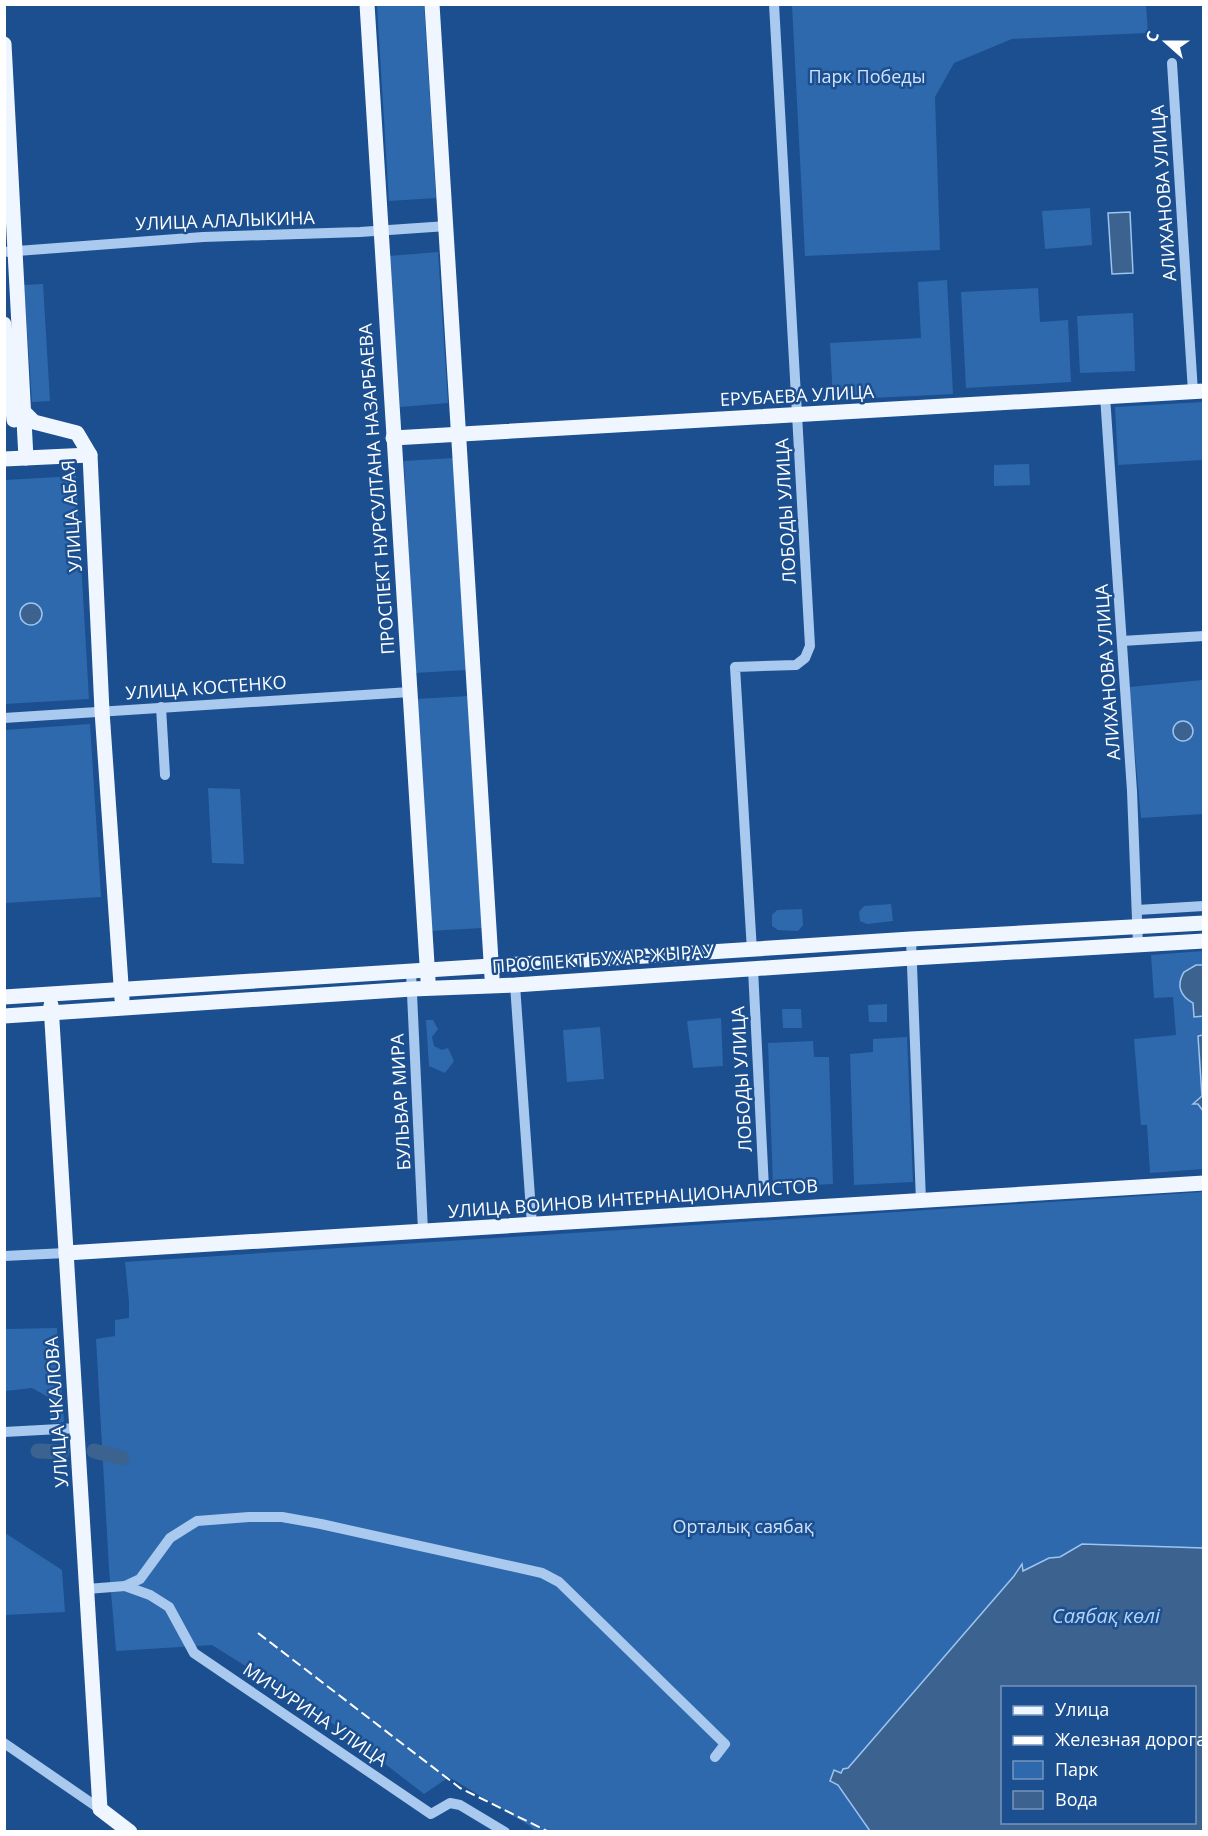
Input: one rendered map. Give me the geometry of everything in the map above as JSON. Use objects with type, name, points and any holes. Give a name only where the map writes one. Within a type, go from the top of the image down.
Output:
[{"type":"main road","name":"ПРОСПЕКТ НУРСУЛТАНА НАЗАРБАЕВА","points":[[367,4],[429,989]]},
{"type":"main road","points":[[432,4],[493,986]]},
{"type":"main road","points":[[4,44],[10,251],[19,410],[16,458],[90,455]]},
{"type":"main road","points":[[4,324],[19,410]]},
{"type":"main road","name":"ЕРУБАЕВА УЛИЦА","points":[[393,438],[459,436],[1198,391]]},
{"type":"main road","points":[[4,422],[19,410]]},
{"type":"main road","name":"УЛИЦА АБАЯ","points":[[19,410],[34,422],[77,433],[90,455],[102,711],[122,1008]]},
{"type":"main road","name":"ПРОСПЕКТ БУХАР-ЖЫРАУ","points":[[4,997],[752,951],[911,939],[1203,923]]},
{"type":"main road","name":"ПРОСПЕКТ БУХАР-ЖЫРАУ","points":[[4,1016],[1203,941]]},
{"type":"main road","name":"УЛИЦА ЧКАЛОВА","points":[[51,994],[100,1809]]},
{"type":"main road","name":"УЛИЦА ВОИНОВ ИНТЕРНАЦИОНАЛИСТОВ","points":[[66,1253],[1203,1183]]},
{"type":"main road","points":[[100,1809],[130,1832]]},
{"type":"street","name":"ЛОБОДЫ УЛИЦА","points":[[752,951],[735,667],[796,665],[809,652],[810,638],[774,4]]},
{"type":"street","name":"АЛИХАНОВА УЛИЦА","points":[[1172,63],[1198,391]]},
{"type":"street","name":"УЛИЦА АЛАЛЫКИНА","points":[[10,251],[203,237],[380,231],[447,226]]},
{"type":"street","name":"АЛИХАНОВА УЛИЦА","points":[[1105,396],[1132,791],[1138,945]]},
{"type":"street","points":[[1122,642],[1203,636]]},
{"type":"street","name":"УЛИЦА КОСТЕНКО","points":[[4,718],[410,692]]},
{"type":"street","points":[[161,708],[165,775]]},
{"type":"street","points":[[1137,910],[1203,906]]},
{"type":"street","points":[[911,939],[921,1201]]},
{"type":"street","name":"ЛОБОДЫ УЛИЦА","points":[[753,969],[764,1188]]},
{"type":"street","name":"БУЛЬВАР МИРА","points":[[411,972],[423,1231]]},
{"type":"street","points":[[515,985],[532,1225]]},
{"type":"street","points":[[4,1256],[66,1253]]},
{"type":"street","points":[[4,1432],[78,1428]]},
{"type":"street","points":[[87,1589],[125,1586],[140,1579],[171,1538],[197,1521],[249,1517],[282,1517],[542,1573],[559,1582],[725,1744],[715,1757]]},
{"type":"street","name":"МИЧУРИНА УЛИЦА","points":[[125,1586],[150,1595],[169,1607],[194,1653],[431,1814],[450,1803],[460,1804],[505,1832]]},
{"type":"street","points":[[4,1743],[100,1809]]},
{"type":"green space","points":[[377,5],[424,5],[436,198],[389,201]]},
{"type":"green space","name":"Парк Победы","points":[[792,5],[1146,5],[1148,33],[1012,39],[954,63],[935,97],[940,250],[805,256]]},
{"type":"green space","points":[[1090,208],[1092,245],[1045,249],[1042,211]]},
{"type":"green space","points":[[438,252],[448,403],[400,407],[389,256]]},
{"type":"green space","points":[[947,280],[953,394],[833,400],[830,343],[921,338],[918,282]]},
{"type":"green space","points":[[43,284],[50,401],[32,402],[24,285]]},
{"type":"green space","points":[[1038,288],[1040,322],[1068,320],[1071,382],[966,388],[961,292]]},
{"type":"green space","points":[[1133,313],[1135,371],[1080,373],[1077,316]]},
{"type":"green space","points":[[1203,402],[1203,460],[1118,465],[1115,407]]},
{"type":"green space","points":[[454,458],[466,670],[415,673],[404,461]]},
{"type":"green space","points":[[1029,464],[1030,485],[994,486],[994,465]]},
{"type":"green space","points":[[76,476],[89,699],[5,704],[5,480]]},
{"type":"green space","points":[[1203,680],[1203,814],[1141,818],[1129,687]]},
{"type":"green space","points":[[469,696],[482,928],[429,931],[416,699]]},
{"type":"green space","points":[[90,724],[101,897],[5,903],[5,730]]},
{"type":"green space","points":[[208,788],[240,789],[244,864],[212,863]]},
{"type":"green space","points":[[891,904],[893,921],[867,924],[860,921],[859,912],[864,906]]},
{"type":"green space","points":[[802,909],[803,925],[798,931],[778,930],[772,926],[772,915],[777,910]]},
{"type":"green space","points":[[1203,951],[1203,1169],[1150,1173],[1147,1125],[1141,1125],[1134,1039],[1176,1035],[1173,997],[1154,998],[1151,955]]},
{"type":"green space","points":[[887,1004],[887,1022],[869,1022],[868,1005]]},
{"type":"green space","points":[[782,1009],[801,1009],[802,1028],[783,1028]]},
{"type":"green space","points":[[721,1018],[723,1066],[693,1068],[687,1021]]},
{"type":"green space","points":[[426,1020],[433,1020],[438,1029],[432,1037],[434,1046],[442,1050],[448,1048],[454,1061],[445,1073],[429,1066]]},
{"type":"green space","points":[[600,1027],[604,1079],[567,1082],[563,1030]]},
{"type":"green space","points":[[907,1037],[913,1182],[854,1185],[850,1054],[873,1052],[873,1039]]},
{"type":"green space","points":[[813,1041],[814,1057],[829,1057],[833,1184],[773,1187],[768,1043]]},
{"type":"green space","name":"Орталық саябақ","points":[[1203,1192],[1203,1831],[536,1832],[530,1826],[449,1777],[424,1794],[310,1706],[212,1645],[116,1651],[96,1339],[115,1336],[115,1320],[129,1318],[125,1262]]},
{"type":"green space","points":[[57,1328],[64,1422],[51,1423],[48,1397],[32,1388],[5,1391],[5,1329]]},
{"type":"green space","points":[[5,1533],[62,1570],[65,1612],[5,1615]]},
{"type":"water","points":[[1130,212],[1133,273],[1112,274],[1108,213]]},
{"type":"water","points":[[31,603],[39,606],[42,614],[39,622],[31,625],[23,622],[20,614],[23,606]]},
{"type":"water","points":[[1183,721],[1190,724],[1193,731],[1190,738],[1183,741],[1176,738],[1173,731],[1176,724]]},
{"type":"water","points":[[1196,965],[1203,965],[1204,1016],[1194,1017],[1193,1003],[1182,994],[1180,981],[1184,972]]},
{"type":"water","points":[[1204,1035],[1203,1123],[1203,1111],[1198,1104],[1193,1104],[1202,1096],[1198,1036]]},
{"type":"water","name":"Саябақ көлі","points":[[1082,1544],[1203,1548],[1203,1831],[870,1831],[838,1785],[830,1781],[834,1770],[841,1773],[843,1769],[848,1768],[1022,1564],[1023,1571],[1049,1558],[1060,1557]]},
{"type":"waterway","points":[[38,1451],[62,1452]]},
{"type":"waterway","points":[[94,1451],[122,1458]]},
{"type":"railway","points":[[258,1633],[460,1788],[549,1832]]}]
